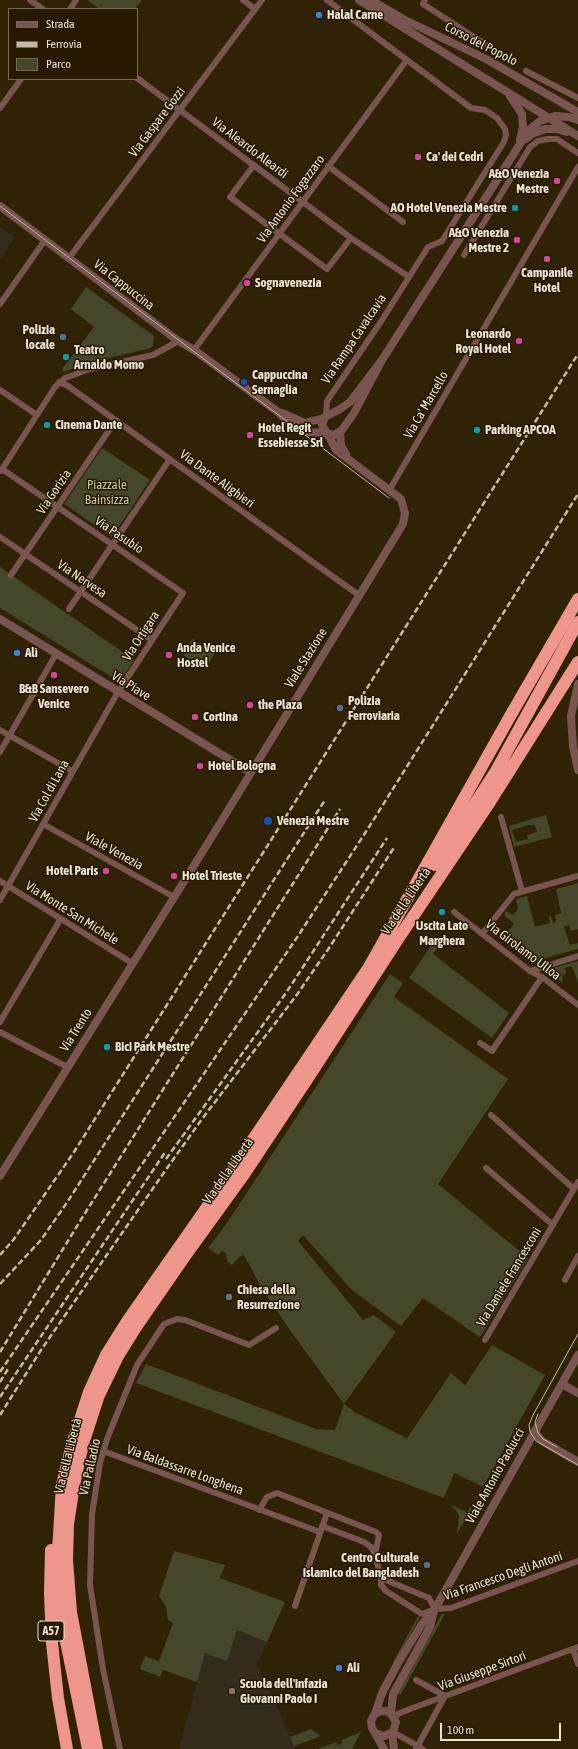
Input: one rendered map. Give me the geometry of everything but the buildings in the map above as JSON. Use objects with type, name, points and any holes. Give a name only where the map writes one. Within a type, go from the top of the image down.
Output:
[{"type":"highway","name":"Via della Libertà","points":[[59,1512],[62,1485],[72,1444],[89,1392],[106,1356],[128,1320],[224,1184],[369,967],[578,599]]},
{"type":"highway","points":[[369,967],[496,771],[578,622]]},
{"type":"highway","name":"Via della Libertà","points":[[98,1749],[71,1612],[67,1560],[68,1524],[74,1485],[83,1444],[99,1395],[118,1356],[136,1327],[184,1256],[245,1173],[400,936],[488,805],[578,662]]},
{"type":"highway","points":[[59,1512],[58,1551],[61,1617],[88,1749]]},
{"type":"highway","name":"A57","points":[[59,1512],[51,1554],[50,1593],[54,1669],[67,1749]]},
{"type":"street","points":[[30,0],[42,8]]},
{"type":"street","points":[[243,0],[255,9]]},
{"type":"street","name":"Via Gaspare Gozzi","points":[[70,258],[262,0]]},
{"type":"street","points":[[327,0],[406,61]]},
{"type":"street","name":"Corso del Popolo","points":[[359,0],[578,136]]},
{"type":"street","name":"Corso del Popolo","points":[[371,0],[486,59],[578,112]]},
{"type":"street","points":[[425,0],[423,4],[502,55]]},
{"type":"street","name":"Via Antonio Fogazzaro","points":[[194,350],[406,61]]},
{"type":"street","name":"Via Rampa Cavalcavia","points":[[327,416],[327,401],[378,326],[428,247],[442,241],[504,142],[506,135],[505,129],[498,118],[485,110],[471,108],[406,61]]},
{"type":"street","points":[[526,71],[578,98]]},
{"type":"street","name":"Via Aleardo Aleardi","points":[[138,79],[351,238],[409,277]]},
{"type":"street","points":[[0,108],[20,80]]},
{"type":"street","name":"Corso del Popolo","points":[[504,90],[522,114],[524,127],[519,144]]},
{"type":"street","points":[[326,433],[334,435],[341,430],[354,413],[382,360],[529,130],[540,121],[555,116],[578,120]]},
{"type":"street","name":"Corso del Popolo","points":[[519,144],[532,134],[544,129],[557,129],[578,136]]},
{"type":"street","points":[[464,255],[530,147],[538,141],[557,139],[578,154]]},
{"type":"street","points":[[254,164],[230,197],[327,269],[351,238]]},
{"type":"street","points":[[328,166],[402,222]]},
{"type":"street","name":"Via Ca' Marcello","points":[[390,489],[578,167]]},
{"type":"street","name":"Via Cappuccina","points":[[0,206],[70,258],[179,344],[194,350],[236,385],[278,412],[299,430],[326,433]]},
{"type":"street","points":[[0,304],[46,240]]},
{"type":"street","points":[[1,471],[59,382],[82,371],[153,355],[179,344]]},
{"type":"street","points":[[382,360],[350,402],[327,416],[322,427],[334,448],[390,489]]},
{"type":"street","name":"Via Dante Alighieri","points":[[59,382],[68,386],[116,420],[360,596]]},
{"type":"street","points":[[0,390],[37,415]]},
{"type":"street","name":"Via Cappuccina","points":[[278,412],[305,423],[327,416]]},
{"type":"street","points":[[327,416],[341,418],[342,449],[352,461]]},
{"type":"street","name":"Via Gorizia","points":[[11,575],[116,420]]},
{"type":"street","points":[[69,609],[170,459]]},
{"type":"street","name":"Via Pasubio","points":[[1,471],[113,544],[183,593]]},
{"type":"street","name":"Viale Stazione","points":[[174,897],[360,596],[405,518],[403,502],[390,489]]},
{"type":"street","name":"Via Nervesa","points":[[0,537],[152,640]]},
{"type":"street","name":"Via Ortigara","points":[[118,692],[183,593]]},
{"type":"street","name":"Via Piave","points":[[0,619],[250,772]]},
{"type":"street","points":[[0,752],[56,654]]},
{"type":"street","points":[[578,684],[571,707],[573,747],[578,770]]},
{"type":"street","name":"Via Col di Lana","points":[[0,900],[118,692]]},
{"type":"street","points":[[0,730],[72,771]]},
{"type":"street","points":[[501,817],[522,891]]},
{"type":"street","name":"Viale Venezia","points":[[43,824],[174,897]]},
{"type":"street","points":[[482,934],[514,894],[578,876]]},
{"type":"street","name":"Via Monte San Michele","points":[[0,881],[60,920],[132,963]]},
{"type":"street","name":"Via Trento","points":[[0,1176],[174,897]]},
{"type":"street","name":"Via Girolamo Ulloa","points":[[454,912],[530,971],[542,977],[578,1005]]},
{"type":"street","points":[[0,1022],[60,920]]},
{"type":"street","points":[[530,971],[578,956]]},
{"type":"street","points":[[480,1043],[492,1051],[542,977]]},
{"type":"street","points":[[0,1032],[67,1067]]},
{"type":"street","points":[[491,1114],[574,1189]]},
{"type":"street","name":"Via Daniele Francesconi","points":[[486,1168],[553,1225]]},
{"type":"street","name":"Via Daniele Francesconi","points":[[485,1340],[578,1182]]},
{"type":"street","points":[[565,1280],[578,1256]]},
{"type":"street","points":[[571,1268],[578,1272]]},
{"type":"street","name":"Via Palladio","points":[[120,1749],[103,1669],[90,1585],[92,1514],[103,1452],[124,1394],[137,1365],[164,1324],[177,1319],[185,1320],[249,1345],[276,1328]]},
{"type":"street","name":"Viale Antonio Paolucci","points":[[375,1714],[382,1693],[398,1663],[422,1624],[435,1609],[578,1355]]},
{"type":"street","points":[[562,1384],[578,1393]]},
{"type":"street","points":[[534,1431],[542,1441],[578,1462]]},
{"type":"street","name":"Via Baldassarre Longhena","points":[[103,1452],[259,1510],[364,1542],[371,1547],[375,1554]]},
{"type":"street","points":[[259,1510],[267,1497],[277,1493],[376,1532],[380,1536],[375,1554],[381,1578],[381,1585],[386,1591],[410,1608],[422,1614],[435,1609],[429,1598],[381,1578]]},
{"type":"street","points":[[295,1606],[327,1512]]},
{"type":"street","name":"Via Francesco Degli Antoni","points":[[435,1609],[451,1608],[578,1562]]},
{"type":"street","name":"Viale Antonio Paolucci","points":[[393,1716],[393,1694],[430,1627],[435,1609]]},
{"type":"street","points":[[576,1648],[578,1664]]},
{"type":"street","name":"Via Giuseppe Sirtori","points":[[393,1716],[576,1648]]},
{"type":"street","points":[[392,1732],[418,1748],[445,1696],[416,1680]]},
{"type":"street","points":[[384,1749],[371,1724],[375,1714],[382,1711],[393,1716],[396,1724],[392,1732],[394,1749]]},
{"type":"street","points":[[375,1733],[382,1736],[392,1732]]},
{"type":"shaded area","points":[[0,227],[15,237],[0,259]]},
{"type":"shaded area","name":"Scuola dell'infazia Giovanni Paolo I","points":[[237,1630],[267,1642],[257,1664],[296,1749],[179,1749],[205,1653]]},
{"type":"green space","points":[[87,0],[142,0],[136,8],[98,8]]},
{"type":"green space","points":[[86,287],[154,336],[153,345],[151,348],[84,364],[64,372],[62,369],[94,327],[71,309]]},
{"type":"green space","name":"Piazzale Bainsizza","points":[[102,448],[150,480],[112,537],[64,504]]},
{"type":"green space","points":[[0,567],[134,660],[120,682],[0,608]]},
{"type":"green space","points":[[192,639],[215,653],[205,669],[183,655]]},
{"type":"green space","points":[[546,815],[552,837],[514,847],[509,826]],"holes":[[[528,825],[535,825],[537,832],[527,835],[528,839],[516,842],[512,830]]]},
{"type":"green space","points":[[578,883],[578,930],[571,931],[569,925],[564,927],[570,945],[578,943],[578,949],[535,961],[504,936],[514,924],[504,915],[506,911],[513,915],[518,909],[516,899],[527,896],[535,927],[550,923],[549,917],[551,916],[553,923],[556,922],[555,915],[561,913],[556,889]]},
{"type":"green space","points":[[435,940],[440,944],[433,954],[509,1013],[492,1038],[409,978]]},
{"type":"green space","points":[[578,961],[578,983],[572,966],[565,968],[566,974],[562,975],[563,983],[546,970]]},
{"type":"green space","points":[[390,974],[403,983],[394,997],[508,1079],[438,1184],[528,1258],[480,1337],[423,1298],[401,1326],[352,1290],[303,1235],[298,1241],[363,1320],[374,1315],[396,1332],[344,1404],[287,1326],[261,1287],[244,1255],[239,1257],[232,1265],[227,1261],[226,1253],[222,1251],[218,1255],[208,1248],[227,1223]]},
{"type":"green space","points":[[492,1345],[545,1375],[483,1487],[454,1473],[444,1498],[136,1383],[146,1364],[316,1429],[335,1430],[344,1404],[356,1413],[407,1438],[451,1373],[465,1385]]},
{"type":"green space","points":[[449,1504],[467,1512],[470,1507],[472,1508],[457,1534],[459,1516],[456,1510]]},
{"type":"green space","points":[[174,1551],[225,1565],[220,1578],[285,1602],[267,1642],[237,1630],[227,1661],[205,1653],[197,1682],[163,1670],[160,1677],[140,1669],[145,1656],[159,1661],[173,1623],[168,1620],[166,1607],[159,1596]]},
{"type":"green space","points":[[442,1614],[445,1614],[401,1694],[395,1696]]},
{"type":"green space","points":[[418,1616],[420,1617],[395,1663],[393,1662]]},
{"type":"green space","points":[[311,1729],[321,1736],[294,1746],[290,1737]]},
{"type":"green space","points":[[361,1732],[352,1749],[318,1749],[336,1742],[338,1745],[343,1743],[341,1740]]},
{"type":"tram line","points":[[0,206],[389,498]]},
{"type":"tram line","points":[[578,1334],[533,1415],[529,1425],[530,1432],[536,1441],[578,1465]]},
{"type":"tram line","points":[[538,1414],[535,1422],[538,1433],[543,1439],[557,1447]]},
{"type":"railway","points":[[0,1255],[14,1239],[74,1152],[578,354]]},
{"type":"railway","points":[[0,1372],[298,936],[369,827],[578,494]]},
{"type":"railway","points":[[0,1284],[41,1240],[68,1201],[325,800]]},
{"type":"railway","points":[[0,1352],[82,1218],[340,809]]},
{"type":"railway","points":[[166,1159],[286,993],[387,838]]},
{"type":"railway","points":[[0,1415],[41,1350],[165,1171],[202,1119],[296,996],[395,846]]},
{"type":"railway","points":[[0,1397],[166,1151]]},
{"type":"railway","points":[[0,1382],[8,1369]]},
{"type":"place","name":"Halal Carne","points":[[319,15]]},
{"type":"place","name":"Ca' dei Cedri","points":[[418,157]]},
{"type":"place","name":"A&O Venezia Mestre","points":[[557,181]]},
{"type":"place","name":"AO Hotel Venezia Mestre","points":[[515,208]]},
{"type":"place","name":"A&O Venezia Mestre 2","points":[[517,240]]},
{"type":"place","name":"Campanile Hotel","points":[[547,259]]},
{"type":"place","name":"Sognavenezia","points":[[247,283]]},
{"type":"place","name":"Polizia locale","points":[[63,337]]},
{"type":"place","name":"Leonardo Royal Hotel","points":[[519,341]]},
{"type":"place","name":"Teatro Arnaldo Momo","points":[[66,357]]},
{"type":"place","name":"Cappuccina Sernaglia","points":[[244,382]]},
{"type":"place","name":"Cinema Dante","points":[[47,425]]},
{"type":"place","name":"Parking APCOA","points":[[477,430]]},
{"type":"place","name":"Hotel Regit Essebiesse Srl","points":[[250,435]]},
{"type":"place","name":"Alì","points":[[17,653]]},
{"type":"place","name":"Anda Venice Hostel","points":[[169,655]]},
{"type":"place","name":"B&B Sansevero Venice","points":[[54,675]]},
{"type":"place","name":"the Plaza","points":[[250,705]]},
{"type":"place","name":"Polizia Ferroviaria","points":[[340,708]]},
{"type":"place","name":"Cortina","points":[[195,717]]},
{"type":"place","name":"Hotel Bologna","points":[[200,766]]},
{"type":"place","name":"Venezia Mestre","points":[[268,821]]},
{"type":"place","name":"Hotel Paris","points":[[106,871]]},
{"type":"place","name":"Hotel Trieste","points":[[174,876]]},
{"type":"place","name":"Uscita Lato Marghera","points":[[442,912]]},
{"type":"place","name":"Bici Park Mestre","points":[[107,1047]]},
{"type":"place","name":"Chiesa della Resurrezione","points":[[229,1297]]},
{"type":"place","name":"Centro Culturale Islamico del Bangladesh","points":[[427,1565]]},
{"type":"place","name":"Ali","points":[[339,1668]]},
{"type":"place","name":"Scuola dell'infazia Giovanni Paolo I","points":[[232,1691]]}]
